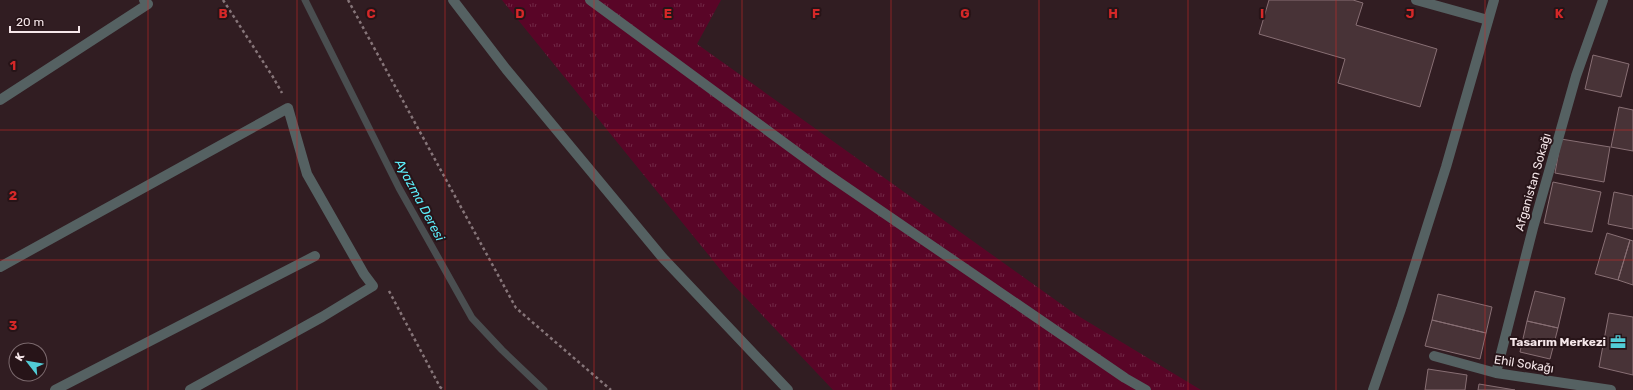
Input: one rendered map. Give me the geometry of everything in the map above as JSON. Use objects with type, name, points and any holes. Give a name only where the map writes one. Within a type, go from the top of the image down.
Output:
[{"type":"street","points":[[0,100],[148,4],[144,0]]},
{"type":"street","points":[[453,0],[506,69],[662,257],[788,390]]},
{"type":"street","points":[[590,0],[824,172],[1125,378],[1146,390]]},
{"type":"street","points":[[1416,0],[1488,20]]},
{"type":"street","points":[[1373,390],[1444,175],[1494,0]]},
{"type":"street","name":"Afganistan Sokağı","points":[[1496,374],[1533,228],[1574,83],[1603,0]]},
{"type":"street","points":[[0,268],[288,108],[307,174],[364,274],[373,286],[322,317],[190,390]]},
{"type":"street","points":[[55,390],[315,256]]},
{"type":"street","name":"Ehil Sokağı","points":[[1434,356],[1496,374],[1611,390]]},
{"type":"path","points":[[348,0],[516,308],[611,390]]},
{"type":"green space","points":[[502,0],[721,0],[697,44],[1075,314],[1201,390],[833,390],[728,279]]},
{"type":"building","points":[[1269,0],[1353,0],[1363,3],[1356,25],[1437,49],[1420,107],[1338,83],[1345,59],[1259,34]]},
{"type":"building","points":[[1593,55],[1629,64],[1621,97],[1585,89]]},
{"type":"building","points":[[1619,107],[1633,110],[1633,151],[1611,147]]},
{"type":"building","points":[[1561,139],[1610,147],[1604,182],[1555,173]]},
{"type":"building","points":[[1553,182],[1601,192],[1592,232],[1544,223]]},
{"type":"building","points":[[1614,192],[1633,196],[1633,229],[1608,224]]},
{"type":"building","points":[[1607,233],[1630,240],[1618,280],[1595,274]]},
{"type":"building","points":[[1630,240],[1633,241],[1633,285],[1618,280]]},
{"type":"building","points":[[1535,291],[1565,298],[1558,328],[1527,321]]},
{"type":"building","points":[[1438,294],[1492,307],[1486,333],[1432,320]]},
{"type":"building","name":"Tasarım Merkezi","points":[[1609,313],[1633,317],[1633,375],[1599,367]]},
{"type":"building","points":[[1432,320],[1486,333],[1480,359],[1425,346]]},
{"type":"building","points":[[1527,321],[1558,328],[1550,359],[1520,352]]},
{"type":"building","points":[[1428,369],[1467,375],[1465,390],[1425,390]]},
{"type":"building","points":[[1479,384],[1515,390],[1478,390]]},
{"type":"waterway","name":"Ayazma Deresi","points":[[305,0],[399,188],[472,318],[502,350],[544,390]]},
{"type":"place","name":"Tasarım Merkezi","points":[[1618,342]]}]
